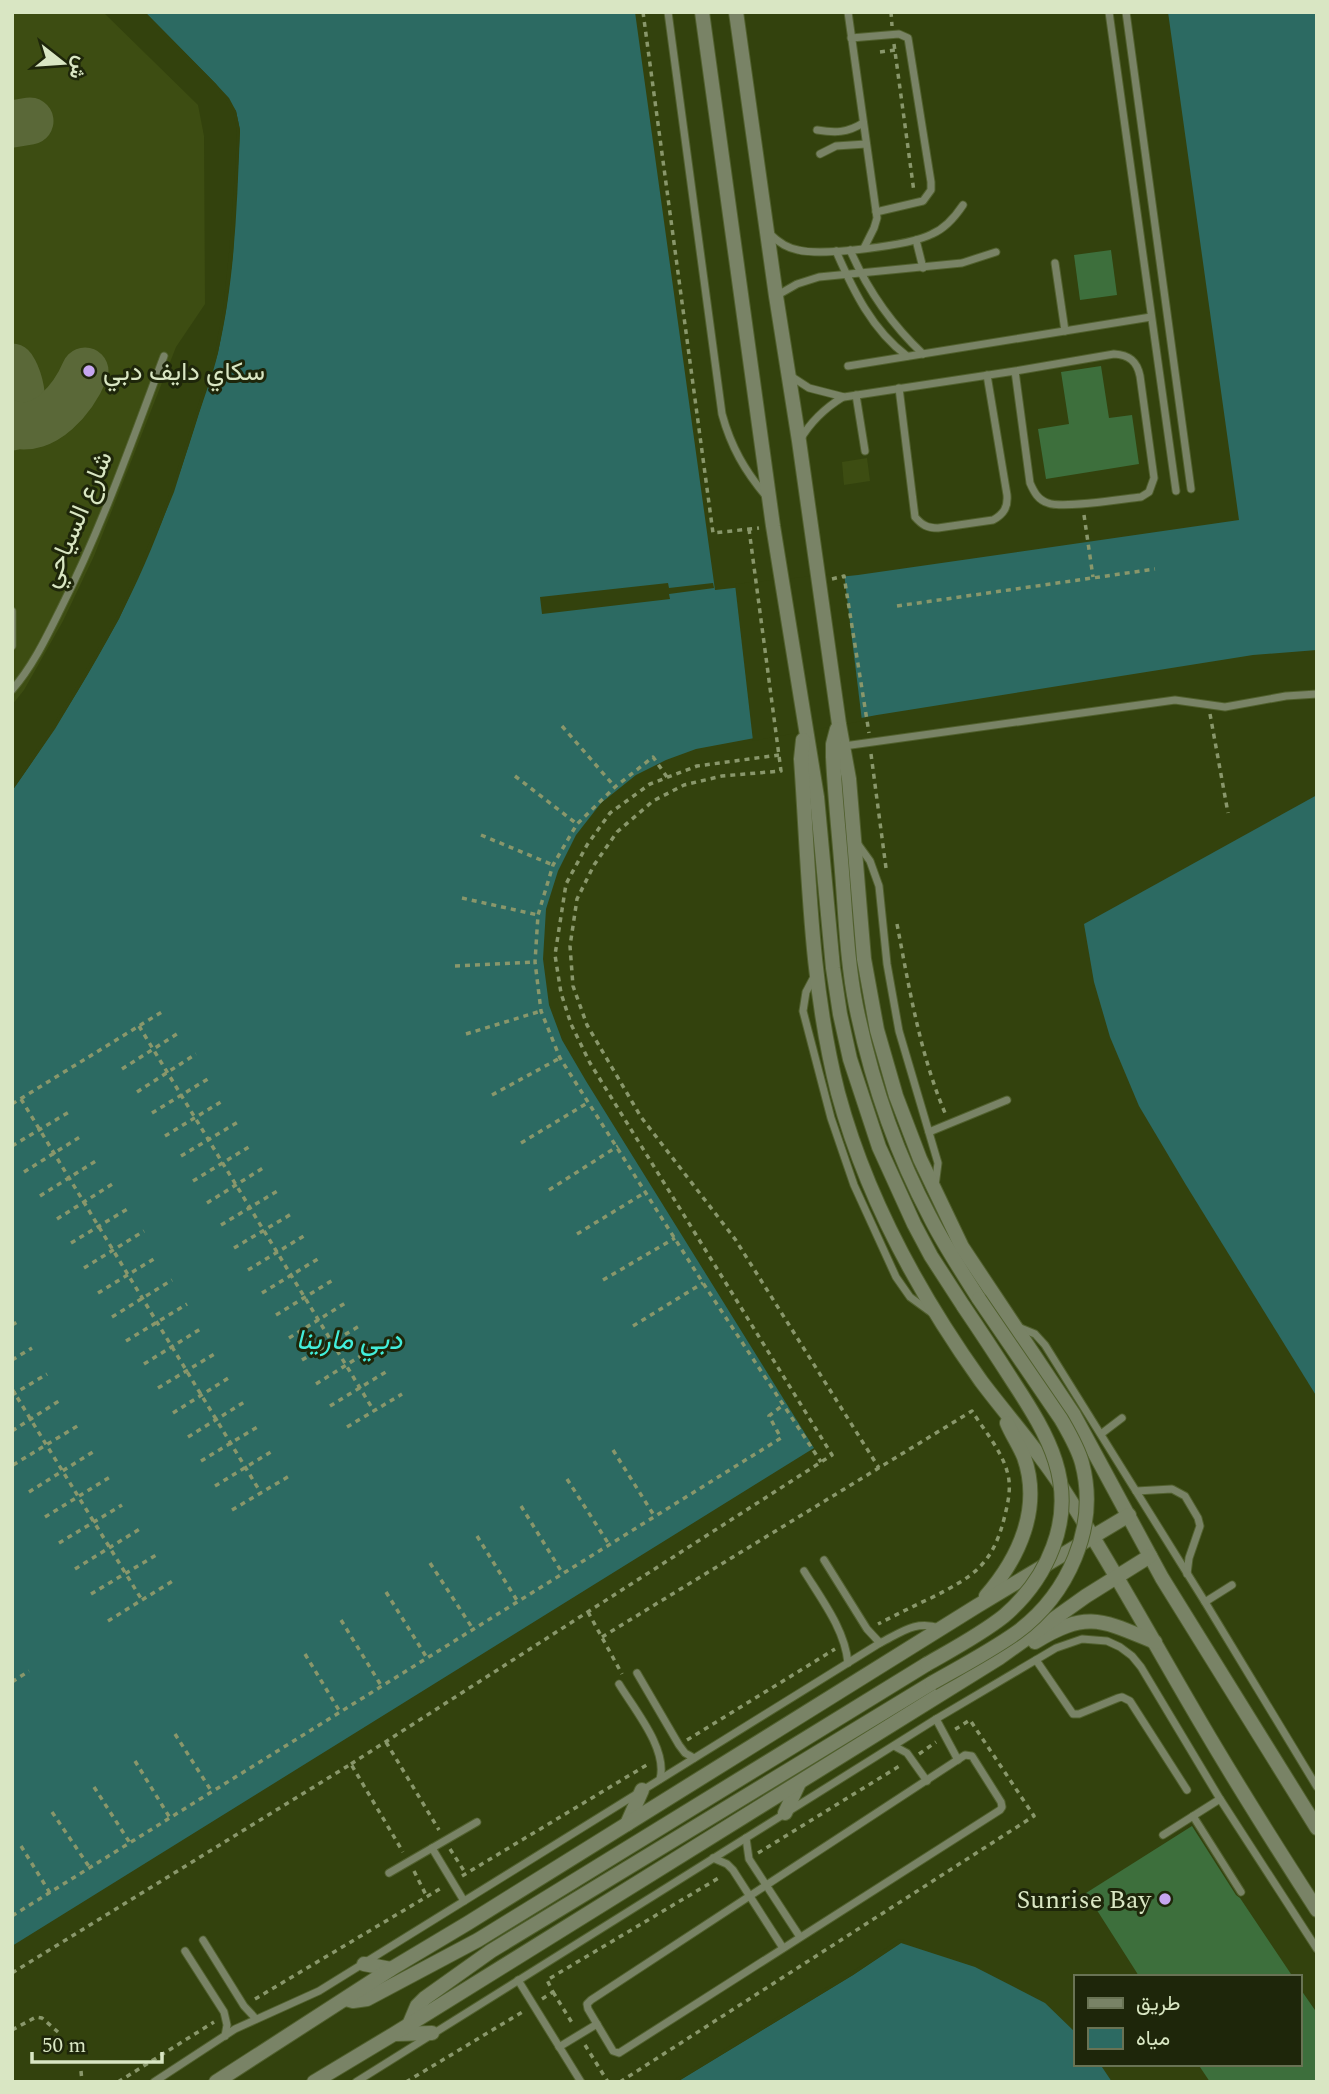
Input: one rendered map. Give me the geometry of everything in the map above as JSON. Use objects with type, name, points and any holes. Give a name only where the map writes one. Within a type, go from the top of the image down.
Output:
[{"type":"street","points":[[346,1999],[367,1999],[468,1946],[989,1627],[1025,1595],[1042,1572],[1051,1554],[1062,1510],[1060,1479],[1044,1431],[931,1256],[878,1147],[850,1059],[833,968],[817,797],[773,526],[702,12]]},
{"type":"street","points":[[736,12],[849,779],[864,959],[877,1030],[907,1127],[962,1247],[1074,1415],[1150,1556],[1317,1828]]},
{"type":"street","points":[[409,2025],[417,2006],[425,1998],[491,1951],[1017,1632],[1052,1601],[1067,1577],[1079,1546],[1087,1504],[1082,1462],[1061,1419],[979,1299],[930,1217],[893,1135],[878,1093],[856,1005],[845,928],[833,757],[833,744],[839,724]]},
{"type":"street","points":[[806,732],[801,760],[816,974],[829,1051],[839,1094],[861,1161],[890,1229],[939,1317],[984,1385],[1060,1485],[1237,1784],[1317,1910]]},
{"type":"street","points":[[977,1606],[1008,1570],[1018,1550],[1029,1510],[1031,1492],[1028,1474],[1004,1408]]},
{"type":"street","points":[[216,2082],[391,1969],[977,1606],[1129,1515]]},
{"type":"street","points":[[314,2082],[999,1658],[1086,1596],[1150,1556]]},
{"type":"street","points":[[999,1658],[1018,1654],[1055,1630],[1081,1622],[1105,1623],[1154,1642]]},
{"type":"street","points":[[785,1813],[799,1783]]},
{"type":"street","points":[[626,1825],[642,1790]]},
{"type":"street","points":[[364,1964],[391,1969]]},
{"type":"street","points":[[394,2034],[432,2033]]},
{"type":"lane","points":[[668,12],[722,414],[727,434],[742,465],[770,500]]},
{"type":"lane","points":[[848,12],[876,212],[874,228],[864,248]]},
{"type":"lane","points":[[1109,12],[1176,491]]},
{"type":"lane","points":[[1126,12],[1191,489]]},
{"type":"lane","points":[[851,38],[902,34],[909,41],[930,182],[928,196],[923,201],[876,212]]},
{"type":"lane","points":[[817,130],[844,132],[863,123]]},
{"type":"lane","points":[[820,154],[836,146],[866,144]]},
{"type":"lane","points":[[767,231],[775,240],[798,250],[850,250],[916,240],[934,234],[945,226],[963,205]]},
{"type":"lane","points":[[916,240],[923,268]]},
{"type":"lane","points":[[850,250],[860,273],[883,309],[895,326],[923,354]]},
{"type":"lane","points":[[836,251],[870,317],[894,347],[907,356]]},
{"type":"lane","points":[[776,296],[808,280],[962,263],[996,253]]},
{"type":"lane","points":[[1055,263],[1065,331]]},
{"type":"lane","points":[[848,366],[1151,317]]},
{"type":"lane","points":[[789,375],[808,388],[844,397],[1124,354],[1138,367],[1154,478],[1152,488],[1141,497],[1058,506],[1044,502],[1033,491],[1030,483],[1015,371]]},
{"type":"lane","name":"شارع السياحي","points":[[12,690],[34,660],[77,576],[164,356]]},
{"type":"lane","points":[[899,388],[915,517],[929,528],[993,520],[1005,510],[1007,502],[987,375]]},
{"type":"lane","points":[[856,395],[865,451]]},
{"type":"lane","points":[[799,441],[823,411],[844,397]]},
{"type":"lane","points":[[12,611],[12,646]]},
{"type":"lane","points":[[843,746],[1175,700],[1225,707],[1286,696],[1317,694]]},
{"type":"lane","points":[[855,839],[870,861],[879,886],[887,964],[895,1009],[907,1064],[937,1163],[934,1190]]},
{"type":"lane","points":[[929,1132],[1007,1100]]},
{"type":"lane","points":[[1014,1327],[1028,1330],[1041,1339],[1317,1787]]},
{"type":"lane","points":[[1101,1434],[1122,1418]]},
{"type":"lane","points":[[1136,1491],[1172,1489],[1185,1496],[1200,1526],[1189,1558],[1187,1574]]},
{"type":"lane","points":[[824,1560],[867,1629],[880,1643]]},
{"type":"lane","points":[[804,1571],[828,1610],[844,1644],[848,1663]]},
{"type":"lane","points":[[1205,1602],[1232,1585]]},
{"type":"lane","points":[[154,2082],[225,2036],[256,2019],[305,1999],[364,1964],[880,1643],[919,1625],[941,1629]]},
{"type":"lane","points":[[356,2082],[936,1720],[1056,1648],[1082,1639],[1107,1641],[1126,1651],[1141,1667],[1220,1799],[1317,1949]]},
{"type":"lane","points":[[1036,1660],[1073,1714],[1118,1698],[1130,1701],[1187,1790]]},
{"type":"lane","points":[[637,1673],[679,1745],[694,1758]]},
{"type":"lane","points":[[622,1682],[661,1756],[660,1779]]},
{"type":"lane","points":[[936,1720],[958,1760]]},
{"type":"lane","points":[[894,1746],[907,1753],[927,1781]]},
{"type":"lane","points":[[967,1755],[972,1756],[1001,1802],[1001,1809],[619,2053],[613,2051],[587,2007],[591,2000],[958,1760],[967,1755]]},
{"type":"lane","points":[[1163,1835],[1220,1799]]},
{"type":"lane","points":[[1193,1816],[1241,1892]]},
{"type":"lane","points":[[389,1873],[477,1822]]},
{"type":"lane","points":[[746,1838],[749,1859],[800,1937]]},
{"type":"lane","points":[[432,1848],[464,1901]]},
{"type":"lane","points":[[713,1858],[733,1870],[783,1948]]},
{"type":"lane","points":[[202,1940],[244,2006],[256,2019]]},
{"type":"lane","points":[[185,1951],[226,2016],[225,2036]]},
{"type":"lane","points":[[518,1980],[581,2082]]},
{"type":"lane","points":[[559,2047],[597,2024]]},
{"type":"path","points":[[643,12],[713,533],[773,526]]},
{"type":"path","points":[[891,12],[916,204]]},
{"type":"path","points":[[880,52],[895,50]]},
{"type":"path","points":[[1083,503],[1093,578]]},
{"type":"path","points":[[750,529],[781,771],[722,775],[684,785],[653,801],[617,832],[594,865],[578,899],[570,946],[573,986],[587,1025],[641,1117],[735,1239],[879,1468]]},
{"type":"path","points":[[897,606],[1155,569]]},
{"type":"path","points":[[819,582],[844,576],[888,878]]},
{"type":"path","points":[[1209,705],[1228,813]]},
{"type":"path","points":[[562,726],[615,787]]},
{"type":"path","points":[[12,1973],[386,1742],[832,1455],[590,1063],[571,1024],[561,993],[555,955],[566,884],[587,845],[610,813],[650,784],[697,766],[779,755]]},
{"type":"path","points":[[667,777],[653,757],[615,787],[577,824],[552,865],[538,915],[535,962],[541,1011],[560,1058],[821,1462]]},
{"type":"path","points":[[515,775],[577,824]]},
{"type":"path","points":[[481,835],[552,865]]},
{"type":"path","points":[[462,898],[538,915]]},
{"type":"path","points":[[895,915],[925,1052],[935,1089],[950,1123]]},
{"type":"path","points":[[454,966],[535,962]]},
{"type":"path","points":[[12,1104],[165,1010]]},
{"type":"path","points":[[466,1034],[541,1011]]},
{"type":"path","points":[[139,1026],[373,1411]]},
{"type":"path","points":[[122,1069],[180,1032]]},
{"type":"path","points":[[136,1092],[196,1054]]},
{"type":"path","points":[[492,1095],[560,1058]]},
{"type":"path","points":[[152,1113],[211,1077]]},
{"type":"path","points":[[21,1099],[261,1493]]},
{"type":"path","points":[[164,1136],[224,1100]]},
{"type":"path","points":[[521,1143],[589,1102]]},
{"type":"path","points":[[12,1146],[69,1112]]},
{"type":"path","points":[[181,1156],[238,1122]]},
{"type":"path","points":[[24,1172],[83,1135]]},
{"type":"path","points":[[193,1181],[252,1145]]},
{"type":"path","points":[[549,1190],[618,1146]]},
{"type":"path","points":[[40,1196],[99,1159]]},
{"type":"path","points":[[206,1203],[264,1168]]},
{"type":"path","points":[[57,1219],[114,1183]]},
{"type":"path","points":[[221,1225],[279,1190]]},
{"type":"path","points":[[577,1234],[646,1192]]},
{"type":"path","points":[[71,1243],[129,1208]]},
{"type":"path","points":[[234,1248],[293,1213]]},
{"type":"path","points":[[84,1268],[144,1231]]},
{"type":"path","points":[[248,1270],[307,1234]]},
{"type":"path","points":[[603,1280],[675,1238]]},
{"type":"path","points":[[98,1293],[157,1257]]},
{"type":"path","points":[[262,1293],[321,1257]]},
{"type":"path","points":[[112,1317],[172,1280]]},
{"type":"path","points":[[276,1315],[333,1280]]},
{"type":"path","points":[[633,1326],[703,1283]]},
{"type":"path","points":[[289,1338],[347,1302]]},
{"type":"path","points":[[126,1341],[187,1304]]},
{"type":"path","points":[[302,1360],[361,1325]]},
{"type":"path","points":[[144,1364],[202,1328]]},
{"type":"path","points":[[316,1384],[375,1347]]},
{"type":"path","points":[[12,1360],[32,1348]]},
{"type":"path","points":[[158,1388],[216,1353]]},
{"type":"path","points":[[330,1406],[389,1370]]},
{"type":"path","points":[[47,1374],[13,1393],[142,1600]]},
{"type":"path","points":[[173,1413],[230,1377]]},
{"type":"path","points":[[347,1427],[402,1394]]},
{"type":"path","points":[[12,1431],[62,1399]]},
{"type":"path","points":[[188,1437],[246,1401]]},
{"type":"path","points":[[12,1916],[781,1438],[769,1416],[783,1405]]},
{"type":"path","points":[[602,1637],[972,1411],[1008,1472],[1009,1497],[995,1547],[987,1560],[963,1582],[867,1629]]},
{"type":"path","points":[[13,1465],[79,1425]]},
{"type":"path","points":[[201,1461],[259,1426]]},
{"type":"path","points":[[29,1492],[96,1450]]},
{"type":"path","points":[[215,1486],[274,1450]]},
{"type":"path","points":[[613,1450],[655,1517]]},
{"type":"path","points":[[232,1510],[291,1475]]},
{"type":"path","points":[[45,1517],[110,1477]]},
{"type":"path","points":[[567,1479],[610,1546]]},
{"type":"path","points":[[60,1543],[122,1505]]},
{"type":"path","points":[[521,1506],[563,1574]]},
{"type":"path","points":[[75,1569],[143,1527]]},
{"type":"path","points":[[477,1536],[518,1602]]},
{"type":"path","points":[[91,1594],[158,1554]]},
{"type":"path","points":[[430,1563],[473,1629]]},
{"type":"path","points":[[107,1621],[176,1580]]},
{"type":"path","points":[[386,1592],[427,1658]]},
{"type":"path","points":[[588,1612],[622,1682]]},
{"type":"path","points":[[341,1620],[382,1686]]},
{"type":"path","points":[[679,1745],[844,1644]]},
{"type":"path","points":[[305,1654],[340,1713]]},
{"type":"path","points":[[12,1682],[29,1671]]},
{"type":"path","points":[[175,1734],[212,1792]]},
{"type":"path","points":[[386,1742],[466,1874]]},
{"type":"path","points":[[244,2006],[661,1756]]},
{"type":"path","points":[[135,1760],[170,1818]]},
{"type":"path","points":[[351,1764],[427,1896]]},
{"type":"path","points":[[94,1787],[130,1843]]},
{"type":"path","points":[[52,1812],[90,1868]]},
{"type":"path","points":[[22,1846],[50,1893]]},
{"type":"path","points":[[118,2082],[226,2016]]},
{"type":"path","points":[[12,2030],[36,2017],[42,2018],[58,2032]]},
{"type":"path","points":[[81,2071],[82,2082]]},
{"type":"shaded area","name":"سكاي دايف دبي","points":[[12,12],[103,12],[198,105],[204,136],[205,304],[176,347],[94,556],[63,621],[24,690],[12,705]]},
{"type":"shaded area","points":[[867,458],[870,481],[844,485],[842,462]]},
{"type":"water","name":"دبي مارينا","points":[[145,12],[635,12],[715,590],[858,575],[1239,520],[1168,12],[1317,12],[1317,650],[1253,655],[877,715],[696,749],[636,775],[601,803],[576,835],[558,871],[546,909],[543,959],[549,1005],[562,1040],[586,1081],[814,1448],[12,1946],[12,791],[68,707],[106,642],[130,596],[162,523],[216,361],[232,270],[236,214],[240,130],[236,111],[216,84]]},
{"type":"water","points":[[1317,795],[1317,1397],[1139,1106],[1110,1037],[1094,982],[1084,924]]},
{"type":"water","points":[[901,1943],[975,1967],[1045,2003],[1074,2031],[1074,2066],[1101,2066],[1112,2082],[677,2082]]},
{"type":"pier","points":[[145,12],[229,98],[236,111],[240,130],[233,254],[226,310],[218,353],[174,492],[144,564],[119,619],[83,682],[55,729],[12,791],[12,785],[52,727],[116,617],[141,563],[171,490],[215,352],[223,309],[235,171],[237,131],[233,112],[214,86],[141,13]]},
{"type":"pier","points":[[844,573],[862,721],[753,741],[735,584]]},
{"type":"pier","points":[[668,583],[669,588],[713,583],[714,588],[669,594],[670,599],[542,614],[540,597]]},
{"type":"pier","points":[[899,1939],[905,1940],[853,1975],[673,2082],[852,1972]]},
{"type":"building","points":[[1111,250],[1117,295],[1080,300],[1074,255]]},
{"type":"building","points":[[1101,366],[1109,418],[1132,415],[1139,464],[1046,479],[1038,429],[1069,424],[1061,372]]},
{"type":"building","name":"Sunrise Bay","points":[[1192,1826],[1292,1975],[1138,1975],[1086,1893]]},
{"type":"building","points":[[1301,1990],[1317,2013],[1317,2082],[1210,2082],[1199,2066],[1301,2066]]},
{"type":"taxiway","points":[[12,124],[30,121]]},
{"type":"taxiway","points":[[12,367],[20,385],[22,399],[22,419],[12,427]]},
{"type":"taxiway","points":[[12,424],[24,426],[47,419],[74,392],[85,371]]},
{"type":"place","name":"سكاي دايف دبي","points":[[89,371]]},
{"type":"place","name":"Sunrise Bay","points":[[1165,1899]]}]
